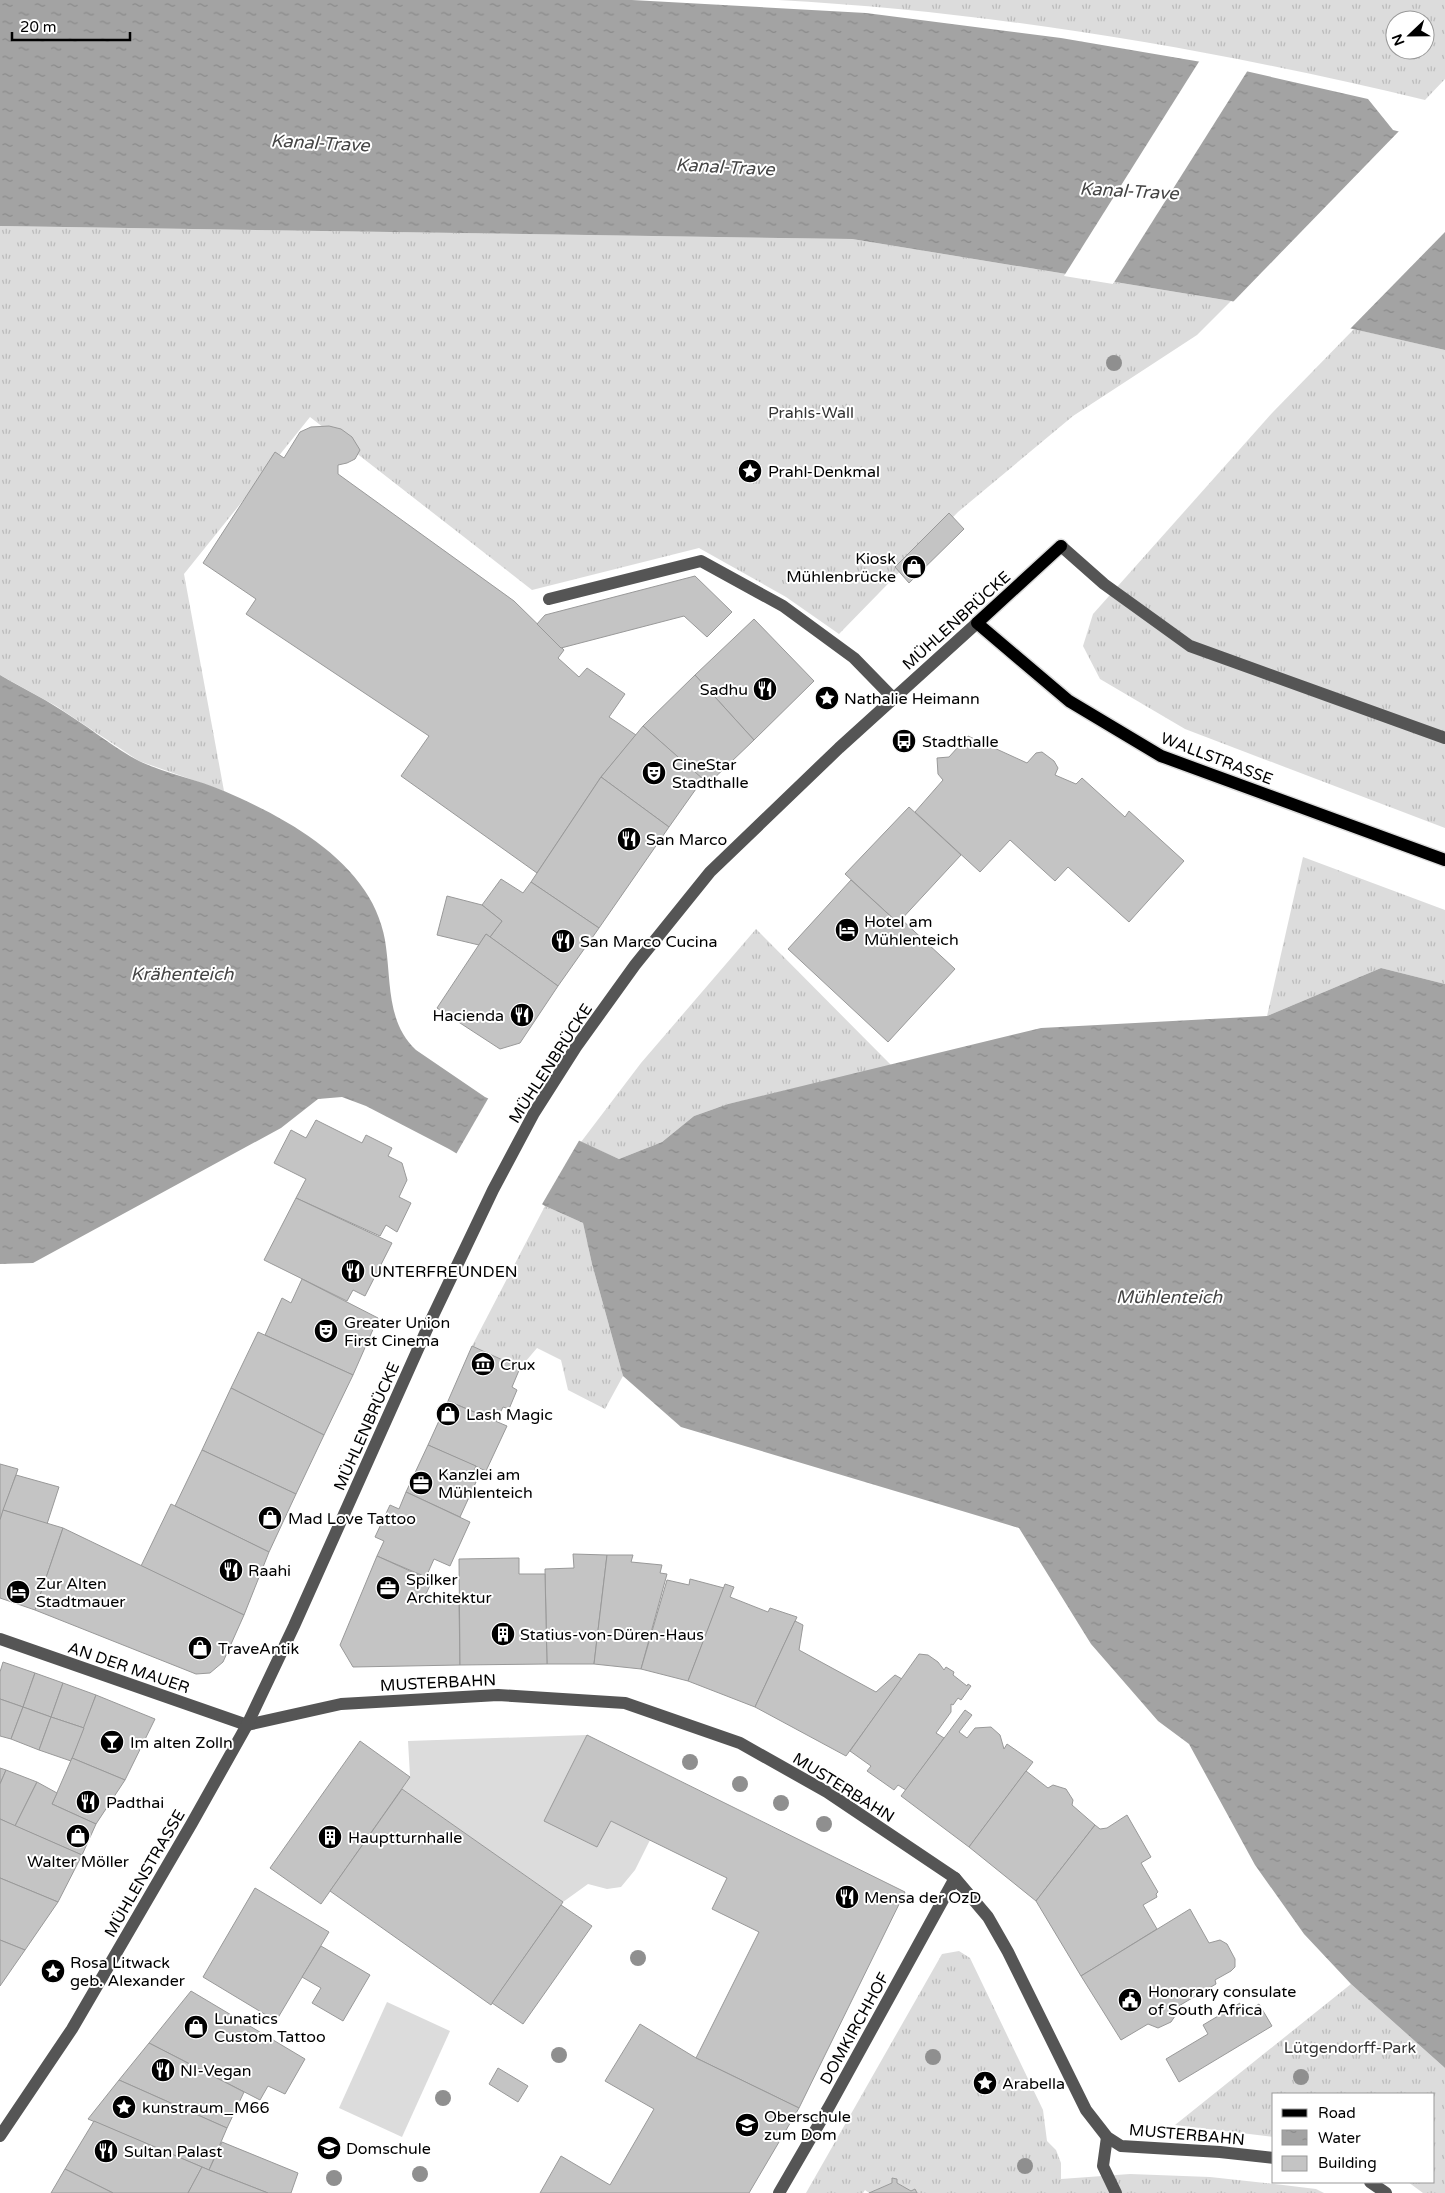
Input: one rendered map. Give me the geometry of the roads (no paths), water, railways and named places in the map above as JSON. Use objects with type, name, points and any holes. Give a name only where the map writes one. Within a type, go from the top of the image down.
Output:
[{"type":"main road","name":"MÜHLENBRÜCKE","points":[[977,623],[1061,546]]},
{"type":"main road","name":"WALLSTRASSE","points":[[977,623],[1068,701],[1161,756],[1445,860]]},
{"type":"street","points":[[1061,546],[1104,584],[1190,646],[1445,738]]},
{"type":"street","points":[[549,599],[701,561],[783,606],[854,658],[894,699]]},
{"type":"street","name":"MÜHLENBRÜCKE","points":[[247,1725],[294,1626],[431,1320],[493,1190],[534,1113],[576,1047],[635,965],[710,872],[840,748],[977,623]]},
{"type":"street","name":"AN DER MAUER","points":[[0,1638],[247,1725]]},
{"type":"street","name":"MUSTERBAHN","points":[[247,1725],[341,1704],[498,1695],[625,1703],[740,1743],[827,1792],[955,1878],[988,1917],[1008,1952],[1086,2110],[1107,2136],[1121,2146],[1220,2152],[1272,2158]]},
{"type":"street","name":"MÜHLENSTRASSE","points":[[0,2136],[72,2029],[247,1725]]},
{"type":"street","name":"DOMKIRCHHOF","points":[[779,2193],[830,2106],[955,1878]]},
{"type":"street","points":[[1107,2136],[1103,2166],[1116,2193]]},
{"type":"street","points":[[1371,2183],[1386,2193]]},
{"type":"water","name":"Kanal-Trave","points":[[0,0],[632,0],[866,13],[1061,38],[1219,65],[1368,99],[1393,130],[1445,143],[1445,350],[1231,301],[852,239],[0,226]]},
{"type":"water","name":"Mühlenteich","points":[[0,675],[80,722],[139,761],[214,787],[263,809],[320,845],[352,874],[369,897],[376,911],[385,940],[395,1015],[400,1028],[416,1050],[485,1097],[619,1159],[662,1142],[694,1116],[728,1104],[1041,1028],[1267,1016],[1381,968],[1445,984],[1445,2068],[1351,1984],[1304,1934],[1255,1865],[1189,1744],[1158,1721],[1091,1644],[1019,1528],[681,1427],[623,1376],[592,1264],[583,1223],[545,1206],[449,1149],[366,1106],[342,1097],[318,1099],[281,1128],[33,1263],[0,1264]]},
{"type":"place","name":"Prahl-Denkmal","points":[[750,471]]},
{"type":"place","name":"Kiosk Mühlenbrücke","points":[[914,567]]},
{"type":"place","name":"Sadhu","points":[[765,689]]},
{"type":"place","name":"Nathalie Heimann","points":[[827,698]]},
{"type":"place","name":"Stadthalle","points":[[904,741]]},
{"type":"place","name":"CineStar Stadthalle","points":[[654,773]]},
{"type":"place","name":"San Marco","points":[[629,839]]},
{"type":"place","name":"Hotel am Mühlenteich","points":[[847,930]]},
{"type":"place","name":"San Marco Cucina","points":[[563,941]]},
{"type":"place","name":"Hacienda","points":[[522,1015]]},
{"type":"place","name":"UNTERFREUNDEN","points":[[353,1271]]},
{"type":"place","name":"Greater Union First Cinema","points":[[326,1331]]},
{"type":"place","name":"Crux","points":[[483,1364]]},
{"type":"place","name":"Lash Magic","points":[[448,1414]]},
{"type":"place","name":"Kanzlei am Mühlenteich","points":[[421,1483]]},
{"type":"place","name":"Mad Love Tattoo","points":[[270,1518]]},
{"type":"place","name":"Raahi","points":[[231,1570]]},
{"type":"place","name":"Spilker Architektur","points":[[388,1588]]},
{"type":"place","name":"Zur Alten Stadtmauer","points":[[18,1592]]},
{"type":"place","name":"Statius-von-Düren-Haus","points":[[503,1634]]},
{"type":"place","name":"TraveAntik","points":[[200,1648]]},
{"type":"place","name":"Im alten Zolln","points":[[112,1742]]},
{"type":"place","name":"Padthai","points":[[88,1802]]},
{"type":"place","name":"Walter Möller","points":[[78,1836]]},
{"type":"place","name":"Hauptturnhalle","points":[[330,1837]]},
{"type":"place","name":"Mensa der OzD","points":[[847,1897]]},
{"type":"place","name":"Rosa Litwack geb. Alexander","points":[[53,1971]]},
{"type":"place","name":"Honorary consulate of South Africa","points":[[1130,2000]]},
{"type":"place","name":"Lunatics Custom Tattoo","points":[[196,2027]]},
{"type":"place","name":"NI-Vegan","points":[[163,2070]]},
{"type":"place","name":"Arabella","points":[[985,2083]]},
{"type":"place","name":"kunstraum_M66","points":[[124,2107]]},
{"type":"place","name":"Oberschule zum Dom","points":[[747,2125]]},
{"type":"place","name":"Domschule","points":[[329,2148]]},
{"type":"place","name":"Sultan Palast","points":[[106,2151]]},
{"type":"park label","name":"Prahls-Wall","points":[[811,412]]},
{"type":"park label","name":"Lütgendorff-Park","points":[[1350,2047]]},
{"type":"water label","name":"Krähenteich","points":[[182,974]]}]
